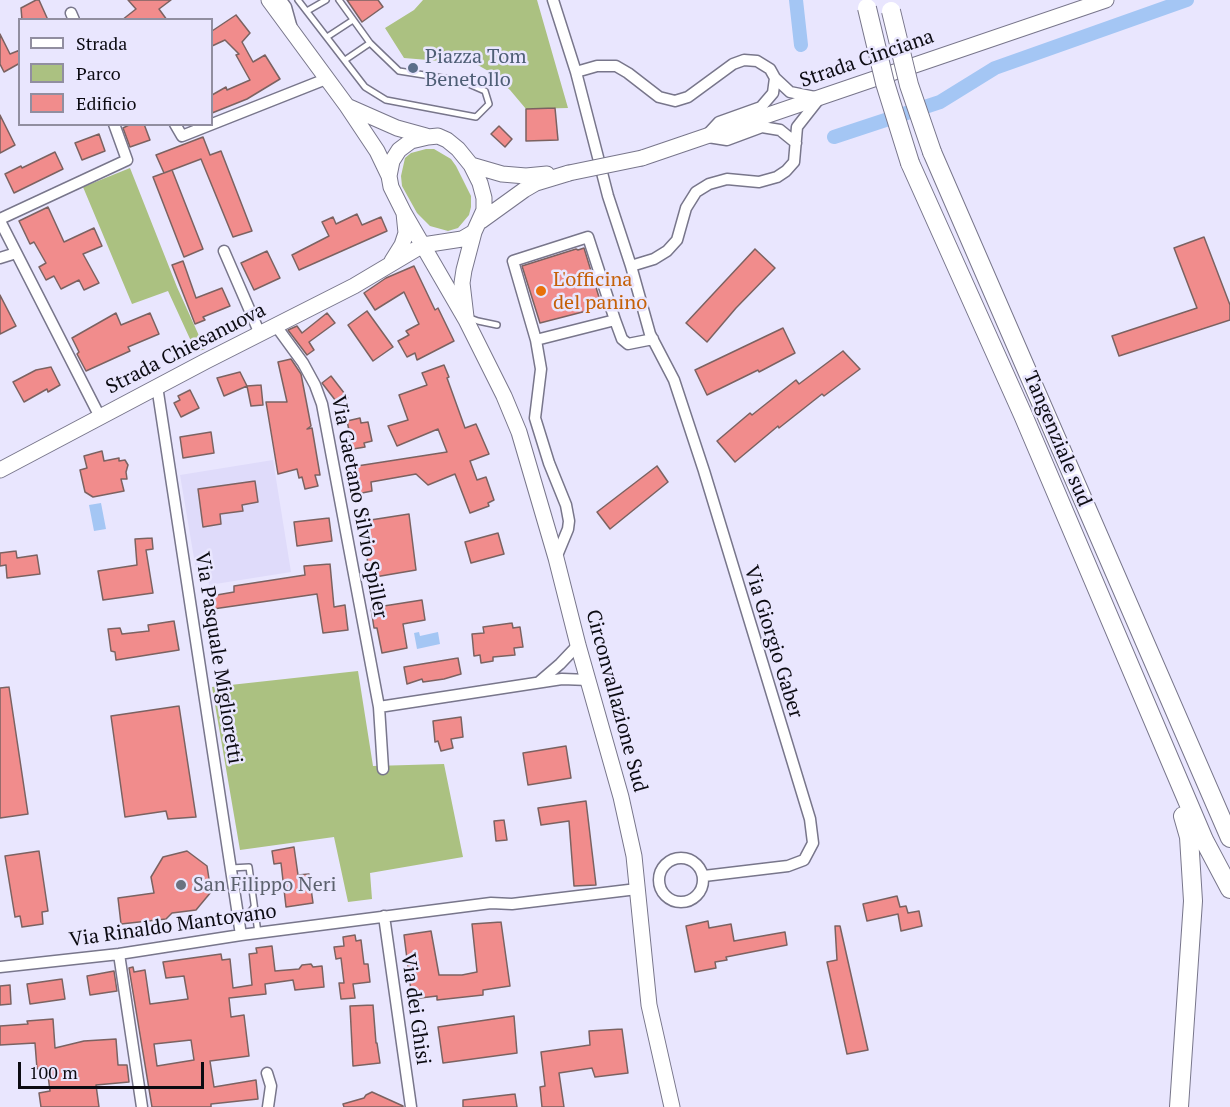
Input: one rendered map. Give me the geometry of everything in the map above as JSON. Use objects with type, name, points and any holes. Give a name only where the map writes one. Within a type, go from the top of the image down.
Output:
[{"type":"highway","name":"Tangenziale sud","points":[[866,4],[885,83],[910,163],[1028,426],[1204,840],[1230,889]]},
{"type":"highway","name":"Tangenziale sud","points":[[890,5],[909,85],[932,152],[1230,838]]},
{"type":"highway","points":[[1132,669],[1132,692],[1174,788],[1189,837],[1193,901],[1179,1107]]},
{"type":"main road","name":"Circonvallazione Sud","points":[[268,0],[347,106],[377,152],[389,176],[391,187],[404,213],[405,238],[390,264]]},
{"type":"main road","name":"Strada Cinciana","points":[[569,173],[642,158],[1106,0]]},
{"type":"main road","name":"Circonvallazione Sud","points":[[347,106],[397,128],[447,140],[471,165],[480,183],[484,210],[467,256],[462,283],[466,317]]},
{"type":"main road","points":[[389,176],[392,161],[399,150],[411,141],[428,137]]},
{"type":"main road","points":[[471,165],[517,176],[569,173]]},
{"type":"main road","points":[[390,264],[423,245],[462,239],[524,190],[536,183],[569,173]]},
{"type":"main road","points":[[404,213],[423,245]]},
{"type":"main road","name":"Circonvallazione Sud","points":[[423,245],[450,295],[466,317],[504,396],[519,432],[556,558],[621,797],[634,856],[648,1005],[672,1107]]},
{"type":"main road","name":"Strada Chiesanuova","points":[[0,470],[157,386],[372,276],[390,264]]},
{"type":"street","points":[[281,0],[286,7],[292,32]]},
{"type":"street","name":"Via Giorgio Gaber","points":[[553,0],[576,72],[608,196],[652,339],[674,380],[704,471],[810,819],[813,843],[804,860],[788,866],[704,876]]},
{"type":"street","points":[[576,72],[597,66],[616,66],[659,97],[675,101],[688,97],[733,64],[744,60],[757,61],[770,69],[775,78],[789,92],[820,97],[797,127],[794,162],[786,171],[777,177],[759,182],[727,179],[709,184],[696,192],[686,208],[676,240],[667,251],[654,259],[631,266]]},
{"type":"street","points":[[705,136],[719,122],[761,107],[773,93],[775,78]]},
{"type":"street","points":[[213,124],[326,79]]},
{"type":"street","points":[[100,417],[0,220],[127,160],[115,126]]},
{"type":"street","points":[[176,126],[182,136],[207,126]]},
{"type":"street","points":[[705,136],[727,140],[762,127],[780,130],[796,143]]},
{"type":"street","points":[[556,558],[569,521],[566,505],[549,463],[535,418],[541,378],[536,340],[513,261],[588,237],[622,339],[628,344],[652,339]]},
{"type":"street","points":[[224,251],[260,334]]},
{"type":"street","points":[[0,258],[16,253]]},
{"type":"street","points":[[536,340],[615,320]]},
{"type":"street","name":"Via Gaetano Silvio Spiller","points":[[276,326],[303,363],[322,404],[379,707],[383,769]]},
{"type":"street","name":"Via Pasquale Miglioretti","points":[[157,386],[241,935]]},
{"type":"street","points":[[539,682],[578,645]]},
{"type":"street","points":[[379,707],[562,679],[589,680]]},
{"type":"street","points":[[681,857],[696,862],[704,876],[702,890],[692,900],[685,902],[671,900],[659,884],[662,868],[674,858],[681,857]]},
{"type":"street","name":"Via Rinaldo Mantovano","points":[[0,967],[119,954],[384,916],[637,889]]},
{"type":"street","name":"Via dei Ghisi","points":[[384,916],[411,1107]]},
{"type":"street","points":[[119,954],[142,1107]]},
{"type":"street","points":[[267,1073],[271,1086],[268,1107]]},
{"type":"lane","points":[[298,0],[365,87],[386,100],[476,117],[489,104],[485,91],[462,81],[399,71],[370,43],[339,0]]},
{"type":"lane","points":[[307,11],[326,0]]},
{"type":"lane","points":[[327,37],[353,20]]},
{"type":"lane","points":[[345,60],[370,43]]},
{"type":"lane","points":[[466,317],[497,325]]},
{"type":"lane","points":[[231,868],[249,867],[258,933]]},
{"type":"lane","points":[[237,912],[247,916],[254,907]]},
{"type":"shaded area","points":[[273,460],[291,572],[209,585],[207,569],[196,570],[180,475]]},
{"type":"green space","points":[[423,0],[537,0],[568,108],[526,109],[490,72],[476,64],[404,58],[385,28],[414,10]]},
{"type":"green space","points":[[434,149],[451,159],[471,196],[469,215],[458,228],[448,231],[430,226],[417,213],[402,186],[401,176],[405,158],[411,153]]},
{"type":"green space","points":[[130,168],[177,287],[205,349],[196,352],[168,291],[132,304],[83,187]]},
{"type":"green space","points":[[358,671],[373,766],[444,764],[463,857],[370,873],[372,899],[348,902],[334,837],[240,850],[212,687]]},
{"type":"water","points":[[101,503],[106,529],[94,531],[89,505]]},
{"type":"water","points":[[419,632],[420,636],[438,632],[440,644],[417,649],[414,633]]},
{"type":"building","points":[[39,0],[47,18],[22,18],[21,8]]},
{"type":"building","points":[[128,0],[171,0],[159,9],[166,18],[125,18],[136,9]]},
{"type":"building","points":[[347,0],[378,0],[383,7],[362,22]]},
{"type":"building","points":[[236,15],[250,33],[242,42],[253,62],[265,55],[280,79],[247,99],[213,113],[213,94],[226,87],[227,90],[250,80],[236,55],[239,54],[225,40],[213,46],[213,30]]},
{"type":"building","points":[[0,34],[10,54],[18,51],[18,64],[4,72],[0,64]]},
{"type":"building","points":[[555,108],[558,140],[526,141],[526,109]]},
{"type":"building","points":[[0,115],[15,145],[0,153]]},
{"type":"building","points":[[145,126],[150,140],[130,147],[123,128]]},
{"type":"building","points":[[499,126],[512,139],[505,147],[491,134]]},
{"type":"building","points":[[99,134],[105,151],[82,160],[75,143]]},
{"type":"building","points":[[203,137],[210,155],[221,151],[252,231],[233,237],[201,159],[164,173],[156,155]]},
{"type":"building","points":[[55,152],[63,169],[14,193],[5,174]]},
{"type":"building","points":[[172,170],[203,249],[184,257],[153,177]]},
{"type":"building","points":[[48,207],[64,242],[94,228],[102,246],[83,254],[99,283],[84,290],[79,280],[61,289],[54,276],[46,280],[39,267],[46,263],[34,242],[30,244],[19,221]]},
{"type":"building","points":[[357,214],[362,225],[381,217],[387,231],[299,270],[292,255],[329,236],[322,222],[333,217],[336,224]]},
{"type":"building","points":[[1204,237],[1230,305],[1230,320],[1119,356],[1112,336],[1197,308],[1174,248]]},
{"type":"building","points":[[584,248],[602,307],[540,323],[522,266]]},
{"type":"building","points":[[755,249],[775,268],[707,342],[686,323]]},
{"type":"building","points":[[267,251],[280,278],[254,290],[241,263]]},
{"type":"building","points":[[183,261],[196,298],[222,288],[230,306],[203,317],[205,320],[195,324],[172,265]]},
{"type":"building","points":[[414,266],[435,310],[438,308],[454,341],[417,360],[415,353],[407,357],[398,341],[409,335],[406,331],[419,324],[404,292],[375,310],[364,293],[386,278]]},
{"type":"building","points":[[0,295],[16,326],[0,334]]},
{"type":"building","points":[[367,311],[393,347],[373,361],[348,325]]},
{"type":"building","points":[[116,313],[121,325],[150,313],[159,334],[128,347],[130,351],[86,371],[72,338]]},
{"type":"building","points":[[327,313],[335,323],[309,342],[314,350],[307,355],[288,330],[297,326],[302,333]]},
{"type":"building","points":[[783,328],[795,353],[707,395],[695,370]]},
{"type":"building","points":[[843,351],[860,369],[824,396],[822,394],[779,428],[778,426],[735,462],[717,441],[750,413],[752,415],[796,380],[799,384]]},
{"type":"building","points":[[291,359],[301,374],[311,426],[307,429],[312,428],[320,475],[315,475],[318,486],[305,489],[297,469],[278,474],[266,402],[287,402],[278,362]]},
{"type":"building","points":[[444,365],[465,428],[476,424],[489,454],[470,461],[477,480],[486,477],[494,500],[488,503],[489,506],[470,513],[455,474],[428,485],[416,474],[371,482],[372,491],[357,494],[353,472],[357,466],[447,452],[438,429],[397,446],[388,426],[408,420],[399,395],[427,385],[422,373]]},
{"type":"building","points":[[51,367],[60,385],[48,392],[47,389],[24,402],[13,382],[36,370]]},
{"type":"building","points":[[240,372],[247,386],[224,396],[217,378]]},
{"type":"building","points":[[331,376],[348,398],[339,405],[322,383]]},
{"type":"building","points":[[261,385],[263,405],[251,406],[247,386]]},
{"type":"building","points":[[190,390],[199,408],[181,417],[174,403],[180,400],[178,396]]},
{"type":"building","points":[[360,418],[361,423],[368,422],[372,441],[364,443],[365,447],[353,449],[347,421]]},
{"type":"building","points":[[211,432],[214,453],[183,458],[180,437]]},
{"type":"building","points":[[102,451],[104,461],[119,458],[119,461],[125,460],[128,465],[127,479],[121,479],[124,491],[93,497],[85,492],[80,470],[87,468],[84,456]]},
{"type":"building","points":[[657,466],[668,482],[610,529],[597,512]]},
{"type":"building","points":[[255,481],[258,502],[242,505],[243,511],[220,514],[221,524],[203,527],[198,489]]},
{"type":"building","points":[[409,514],[416,570],[369,578],[367,556],[369,556],[364,521]]},
{"type":"building","points":[[329,518],[332,541],[297,546],[294,522]]},
{"type":"building","points":[[498,533],[504,554],[471,563],[465,542]]},
{"type":"building","points":[[152,538],[153,549],[146,550],[153,593],[103,600],[98,571],[137,565],[135,539]]},
{"type":"building","points":[[16,551],[17,558],[37,555],[40,574],[7,578],[6,565],[0,566],[0,553]]},
{"type":"building","points":[[330,564],[334,607],[345,605],[348,630],[323,633],[317,594],[213,609],[211,596],[234,592],[234,586],[305,575],[304,566]]},
{"type":"building","points":[[422,600],[425,620],[403,624],[407,648],[382,653],[377,628],[374,628],[371,608]]},
{"type":"building","points":[[174,621],[179,650],[116,660],[115,652],[111,651],[108,629],[120,628],[122,634],[149,631],[148,625]]},
{"type":"building","points":[[512,623],[513,628],[520,627],[523,647],[514,648],[515,655],[493,657],[493,661],[481,663],[480,655],[474,656],[472,634],[484,633],[483,627]]},
{"type":"building","points":[[458,658],[461,674],[423,682],[422,679],[407,684],[404,667]]},
{"type":"building","points":[[9,687],[28,814],[0,818],[0,688]]},
{"type":"building","points":[[179,706],[196,817],[168,819],[166,811],[125,817],[111,716]]},
{"type":"building","points":[[461,717],[463,737],[451,739],[453,748],[441,751],[438,741],[435,742],[433,721]]},
{"type":"building","points":[[566,746],[571,778],[528,785],[523,753]]},
{"type":"building","points":[[586,801],[596,885],[574,886],[569,821],[541,825],[538,808]]},
{"type":"building","points":[[504,820],[507,840],[496,841],[494,821]]},
{"type":"building","points":[[294,847],[298,875],[309,874],[313,903],[286,907],[281,863],[274,864],[272,851]]},
{"type":"building","points":[[39,851],[48,911],[42,912],[43,924],[22,927],[20,916],[15,917],[5,856]]},
{"type":"building","name":"San Filippo Neri","points":[[187,851],[207,866],[211,892],[196,910],[172,913],[166,919],[121,924],[118,898],[154,893],[151,877],[163,857]]},
{"type":"building","points":[[897,896],[900,907],[906,906],[908,913],[919,911],[922,926],[901,931],[898,914],[867,921],[863,904]]},
{"type":"building","points":[[708,921],[709,928],[731,924],[734,941],[785,932],[787,945],[726,957],[727,960],[715,962],[716,968],[695,972],[686,926]]},
{"type":"building","points":[[501,922],[510,986],[483,990],[483,995],[437,1000],[437,996],[412,999],[404,935],[431,931],[439,975],[462,975],[477,972],[472,924]]},
{"type":"building","points":[[835,926],[840,926],[868,1050],[847,1054],[827,962],[837,960]]},
{"type":"building","points":[[355,935],[356,941],[361,940],[364,964],[368,964],[370,982],[353,984],[355,998],[341,999],[339,983],[344,983],[341,958],[336,959],[334,947],[344,946],[343,937]]},
{"type":"building","points":[[272,946],[275,971],[299,969],[302,965],[311,964],[313,967],[322,966],[324,987],[295,990],[293,980],[265,984],[266,994],[229,998],[231,1017],[244,1015],[249,1056],[210,1061],[214,1087],[256,1080],[258,1099],[211,1104],[211,1107],[152,1107],[129,968],[133,967],[134,972],[145,970],[150,1004],[188,999],[184,976],[166,978],[163,962],[221,954],[222,960],[230,959],[233,988],[252,985],[249,954],[257,953],[256,948]],"holes":[[[191,1040],[194,1060],[157,1066],[154,1044]]]},
{"type":"building","points":[[114,971],[117,991],[90,995],[87,976]]},
{"type":"building","points":[[62,979],[65,999],[30,1004],[27,984]]},
{"type":"building","points":[[10,985],[11,1004],[0,1005],[0,986]]},
{"type":"building","points":[[373,1005],[380,1063],[353,1066],[350,1006]]},
{"type":"building","points":[[514,1016],[517,1053],[443,1063],[438,1027]]},
{"type":"building","points":[[53,1019],[55,1048],[84,1041],[116,1039],[118,1065],[127,1065],[129,1082],[96,1085],[99,1107],[41,1107],[39,1093],[50,1091],[47,1068],[37,1069],[35,1043],[0,1045],[0,1026]]},
{"type":"building","points":[[622,1029],[628,1073],[595,1077],[592,1068],[559,1073],[564,1107],[542,1107],[540,1087],[545,1086],[541,1052],[590,1045],[589,1031]]},
{"type":"building","points":[[372,1092],[403,1107],[344,1107],[343,1104],[364,1098]]},
{"type":"building","points":[[515,1094],[517,1107],[463,1107],[463,1100]]},
{"type":"waterway","points":[[796,0],[801,45]]},
{"type":"waterway","points":[[834,137],[940,102],[995,68],[1187,0]]},
{"type":"place","name":"Piazza Tom Benetollo","points":[[413,68]]},
{"type":"place","name":"L'officina del panino","points":[[541,291]]},
{"type":"place","name":"San Filippo Neri","points":[[181,885]]}]
